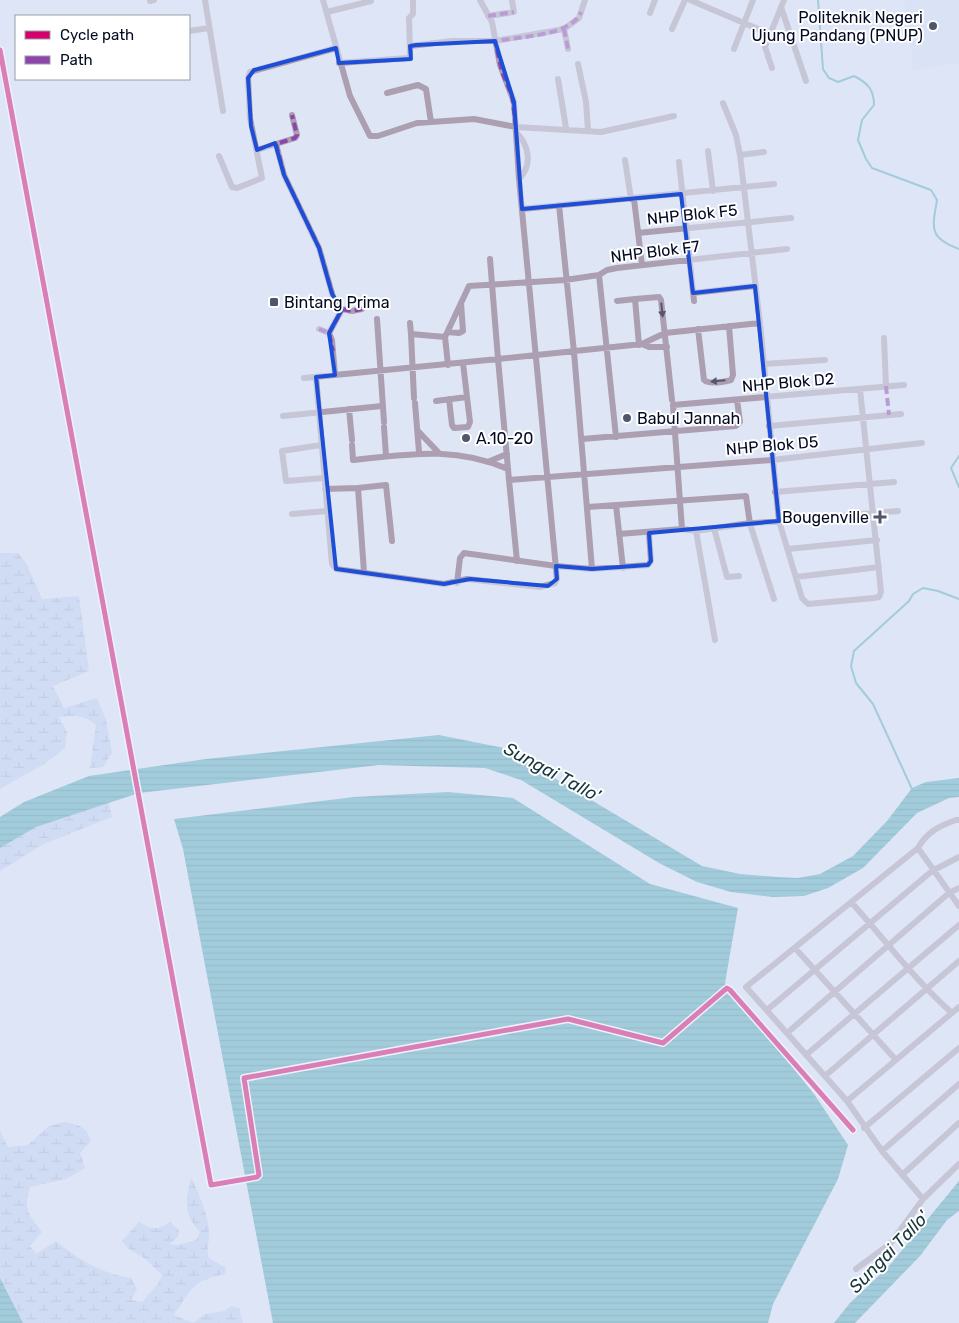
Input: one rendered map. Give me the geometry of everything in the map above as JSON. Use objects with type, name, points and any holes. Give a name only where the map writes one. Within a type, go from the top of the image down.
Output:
[{"type":"street","points":[[204,0],[222,111]]},
{"type":"street","points":[[323,0],[339,63],[350,96],[370,136],[430,122],[485,119],[516,130],[566,128],[605,132],[674,116]]},
{"type":"street","points":[[339,63],[403,60],[410,54],[408,18],[413,14],[413,0]]},
{"type":"street","points":[[316,377],[327,511],[334,567],[337,570],[364,572],[444,584],[457,583],[467,579],[553,585],[557,579],[556,566],[512,96],[502,72],[492,22],[480,0]]},
{"type":"street","points":[[488,16],[514,12],[512,0]]},
{"type":"street","points":[[410,46],[452,41],[495,41],[564,29],[575,23],[579,18],[585,0]]},
{"type":"street","points":[[650,13],[655,0]]},
{"type":"street","points":[[672,29],[685,0]]},
{"type":"street","points":[[690,0],[770,34]]},
{"type":"street","points":[[734,49],[753,0]]},
{"type":"street","points":[[327,12],[371,1]]},
{"type":"street","points":[[772,68],[766,51],[766,44],[782,3]]},
{"type":"street","points":[[782,3],[806,81]]},
{"type":"street","points":[[190,31],[209,28]]},
{"type":"street","points":[[564,29],[568,49]]},
{"type":"street","points":[[219,156],[230,185],[237,188],[262,178],[250,118],[248,78],[250,72],[336,48]]},
{"type":"street","points":[[0,50],[212,1185],[257,1177],[259,1175],[244,1078],[568,1019],[663,1043],[727,988],[853,1130]]},
{"type":"street","points":[[578,64],[586,102],[588,130]]},
{"type":"street","points":[[558,79],[566,128]]},
{"type":"street","points":[[387,93],[418,85],[424,88],[430,122]]},
{"type":"street","points":[[723,103],[736,135],[740,155],[760,323],[779,521],[802,598],[808,604],[814,605],[874,598],[879,596],[881,592],[880,567],[860,389]]},
{"type":"street","points":[[257,150],[292,140],[297,135],[292,115]]},
{"type":"street","points":[[276,144],[284,175],[316,239],[332,294],[342,309],[352,311],[362,309]]},
{"type":"street","points":[[708,151],[713,191]]},
{"type":"street","points":[[740,155],[764,152]]},
{"type":"street","points":[[625,160],[633,199],[642,265]]},
{"type":"street","points":[[679,162],[694,301]]},
{"type":"street","name":"NHP Blok F5","points":[[522,209],[774,184]]},
{"type":"street","points":[[559,205],[588,507],[590,569]]},
{"type":"street","name":"NHP Blok F5","points":[[638,233],[791,218]]},
{"type":"street","name":"NHP Blok F7","points":[[616,437],[599,275],[607,270],[642,265],[752,255],[787,249]]},
{"type":"street","points":[[490,259],[517,561]]},
{"type":"street","points":[[448,365],[447,334],[469,286],[565,280],[599,275]]},
{"type":"street","points":[[693,293],[755,286]]},
{"type":"street","points":[[617,301],[660,298],[679,466],[678,500],[682,529]]},
{"type":"street","points":[[636,299],[640,345]]},
{"type":"street","points":[[411,334],[460,333],[463,330],[461,302]]},
{"type":"street","points":[[329,333],[342,309]]},
{"type":"street","points":[[377,318],[386,456]]},
{"type":"street","points":[[410,323],[419,452]]},
{"type":"street","points":[[304,378],[448,365],[536,354],[607,349],[640,345],[664,333],[760,323]]},
{"type":"street","points":[[698,329],[704,380],[707,382],[726,381],[731,380],[733,375],[729,326]]},
{"type":"street","points":[[319,329],[329,333],[332,340],[335,375]]},
{"type":"street","points":[[884,338],[886,386]]},
{"type":"street","points":[[640,345],[646,347],[667,347]]},
{"type":"street","points":[[764,364],[825,360]]},
{"type":"street","points":[[449,399],[452,425],[468,427],[470,422],[463,363]]},
{"type":"street","name":"NHP Blok D2","points":[[672,403],[767,398],[904,385]]},
{"type":"street","points":[[436,401],[467,397]]},
{"type":"street","points":[[582,439],[736,426],[740,422],[737,400]]},
{"type":"street","points":[[283,416],[382,406]]},
{"type":"street","points":[[349,410],[353,460],[419,452],[438,452],[476,457],[508,469]]},
{"type":"street","points":[[769,426],[900,414]]},
{"type":"street","points":[[418,431],[438,452]]},
{"type":"street","name":"NHP Blok D5","points":[[510,480],[772,460],[922,443]]},
{"type":"street","points":[[321,445],[282,451],[286,481],[324,478]]},
{"type":"street","points":[[490,461],[507,454]]},
{"type":"street","points":[[325,489],[358,488],[386,482],[392,541]]},
{"type":"street","points":[[775,492],[894,482]]},
{"type":"street","points":[[358,488],[364,572]]},
{"type":"street","points":[[588,507],[746,496],[748,499],[750,524],[774,599]]},
{"type":"street","points":[[616,505],[623,568]]},
{"type":"street","points":[[292,514],[327,511]]},
{"type":"street","points":[[619,534],[682,529],[696,531],[779,521],[898,511]]},
{"type":"street","points":[[714,528],[727,577],[739,576]]},
{"type":"street","points":[[696,531],[716,640]]},
{"type":"street","points":[[457,583],[460,558],[463,554],[590,569],[623,568],[650,564],[649,533]]},
{"type":"street","points":[[788,549],[877,540]]},
{"type":"street","points":[[796,577],[880,567]]},
{"type":"street","points":[[923,1199],[864,1128],[848,1103],[746,987],[918,848],[924,836],[936,828],[959,820]]},
{"type":"street","points":[[918,848],[959,906]]},
{"type":"street","points":[[767,1010],[932,870],[959,856]]},
{"type":"street","points":[[787,1033],[949,893],[959,888]]},
{"type":"street","points":[[852,903],[927,990],[952,1013]]},
{"type":"street","points":[[806,1054],[959,925]]},
{"type":"street","points":[[795,948],[896,1060]]},
{"type":"street","points":[[825,1076],[959,961]]},
{"type":"street","points":[[839,1113],[896,1060],[959,1007]]},
{"type":"street","points":[[864,1128],[959,1048]]},
{"type":"street","points":[[882,1151],[959,1086]]},
{"type":"street","points":[[902,1175],[959,1124]]},
{"type":"street","points":[[856,1269],[890,1244],[923,1199],[959,1164]]},
{"type":"highlighted area","points":[[495,41],[514,102],[522,209],[681,194],[693,293],[755,286],[779,521],[649,533],[651,561],[648,565],[592,569],[556,566],[557,579],[548,586],[470,579],[444,584],[336,569],[316,377],[335,375],[329,333],[342,309],[332,294],[319,248],[284,175],[275,143],[257,150],[251,126],[248,78],[254,70],[336,48],[339,63],[411,59],[410,46],[416,45]]},
{"type":"shaded area","name":"Politeknik Negeri Ujung Pandang (PNUP)","points":[[904,0],[959,0],[959,63],[912,70],[912,51]]},
{"type":"shaded area","points":[[439,735],[504,748],[702,866],[740,874],[798,878],[820,874],[853,856],[887,821],[912,788],[926,782],[959,778],[959,797],[949,798],[917,813],[863,868],[828,888],[804,896],[773,897],[731,892],[697,882],[659,863],[521,780],[485,768],[379,765],[139,793],[36,827],[0,848],[0,817],[24,802],[89,776],[206,759]]},
{"type":"shaded area","points":[[448,792],[513,798],[650,884],[738,908],[725,983],[814,1094],[848,1145],[838,1179],[773,1304],[768,1323],[273,1323],[183,849],[174,819],[354,797]]},
{"type":"shaded area","points":[[959,1181],[959,1211],[947,1220],[920,1256],[855,1323],[834,1323],[849,1304],[889,1266]]},
{"type":"shaded area","points":[[0,1278],[23,1323],[0,1323]]},
{"type":"green space","points":[[0,553],[18,553],[26,563],[42,599],[79,596],[89,671],[53,686],[64,708],[97,698],[106,720],[112,753],[103,767],[90,768],[96,725],[88,719],[79,716],[59,717],[67,732],[65,748],[44,764],[0,789]]},
{"type":"green space","points":[[109,803],[112,817],[44,844],[0,871],[0,848],[36,827]]},
{"type":"green space","points":[[64,1122],[82,1127],[89,1136],[91,1141],[80,1153],[85,1168],[66,1179],[30,1187],[27,1201],[28,1211],[42,1232],[30,1246],[36,1254],[56,1241],[91,1265],[110,1273],[131,1278],[137,1289],[131,1300],[142,1302],[158,1284],[162,1275],[122,1241],[139,1222],[154,1228],[170,1222],[179,1230],[178,1237],[169,1244],[179,1245],[196,1240],[200,1232],[190,1218],[187,1206],[191,1177],[203,1205],[209,1228],[209,1258],[226,1268],[225,1274],[205,1280],[194,1287],[174,1315],[193,1323],[23,1323],[0,1278],[0,1131],[8,1147],[28,1145],[49,1126]]},
{"type":"green space","points":[[231,1306],[239,1308],[243,1323],[193,1323],[205,1314],[225,1311]]},
{"type":"waterway","points":[[818,0],[823,69],[829,78],[838,82],[854,76],[863,81],[873,95],[874,105],[862,120],[858,140],[866,159],[872,168],[931,190],[937,200],[934,218],[935,231],[942,241],[959,249]]},
{"type":"waterway","points":[[959,456],[951,468],[959,487]]},
{"type":"waterway","points":[[912,789],[873,704],[856,683],[851,666],[854,651],[909,601],[913,594],[923,588],[938,591],[959,599]]},
{"type":"marked path","points":[[488,16],[514,12]]},
{"type":"marked path","points":[[516,127],[512,96],[502,72],[495,41],[556,31],[576,20],[581,12]]},
{"type":"marked path","points":[[564,29],[568,49]]},
{"type":"marked path","points":[[257,150],[295,138],[297,135],[292,115]]},
{"type":"marked path","points":[[276,144],[284,175],[319,248],[334,300],[342,309],[352,311],[362,309]]},
{"type":"marked path","points":[[329,333],[342,309]]},
{"type":"marked path","points":[[319,329],[329,333],[333,351]]},
{"type":"marked path","points":[[886,386],[889,415]]},
{"type":"cycle path","points":[[0,50],[211,1185],[257,1177],[259,1175],[244,1078],[568,1019],[663,1043],[727,988],[853,1130]]},
{"type":"place","name":"Politeknik Negeri Ujung Pandang (PNUP)","points":[[933,26]]},
{"type":"place","name":"Bintang Prima","points":[[274,302]]},
{"type":"place","name":"Babul Jannah","points":[[627,418]]},
{"type":"place","name":"A.10-20","points":[[466,438]]},
{"type":"place","name":"Bougenville","points":[[880,517]]},
{"type":"water label","name":"Sungai Tallo'","points":[[552,772]]},
{"type":"water label","name":"Sungai Tallo'","points":[[889,1252]]}]
